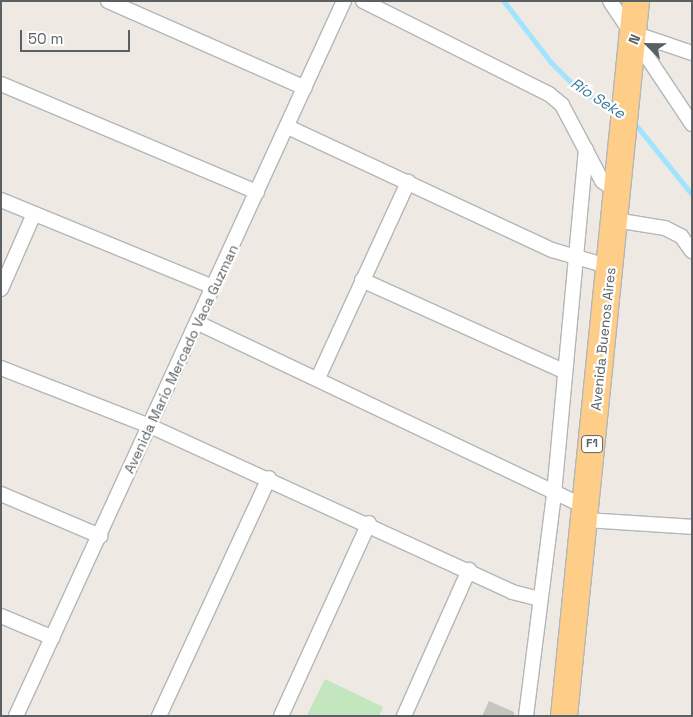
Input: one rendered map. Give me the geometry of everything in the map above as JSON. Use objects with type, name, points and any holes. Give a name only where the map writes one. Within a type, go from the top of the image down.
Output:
[{"type":"highway","name":"F1","points":[[619,182],[636,1]]},
{"type":"highway","name":"Avenida Buenos Aires","points":[[564,716],[619,182]]},
{"type":"street","points":[[108,1],[129,5],[305,88]]},
{"type":"street","name":"Avenida Mario Mercado Vaca Guzman","points":[[16,716],[288,127],[344,1]]},
{"type":"street","points":[[363,1],[549,94],[562,105],[602,181],[619,182]]},
{"type":"street","points":[[610,1],[692,124]]},
{"type":"street","points":[[633,33],[692,53]]},
{"type":"street","points":[[1,84],[258,192]]},
{"type":"street","points":[[288,127],[552,250],[610,267]]},
{"type":"street","points":[[526,716],[554,494],[574,256],[586,149]]},
{"type":"street","points":[[318,378],[408,182]]},
{"type":"street","points":[[1,200],[213,287]]},
{"type":"street","points":[[1,289],[34,214]]},
{"type":"street","points":[[615,220],[665,228],[681,236],[692,251]]},
{"type":"street","points":[[362,280],[564,371]]},
{"type":"street","points":[[198,323],[318,378],[554,494],[585,514],[692,528]]},
{"type":"street","points":[[1,368],[150,426],[369,523],[512,592],[540,599]]},
{"type":"street","points":[[159,716],[269,478]]},
{"type":"street","points":[[1,494],[100,536]]},
{"type":"street","points":[[281,716],[369,523]]},
{"type":"street","points":[[404,716],[469,570]]},
{"type":"street","points":[[1,616],[53,638]]},
{"type":"green space","points":[[325,679],[383,707],[379,716],[307,715]]},
{"type":"building","points":[[489,701],[514,712],[514,716],[482,716]]},
{"type":"waterway","name":"Río Seke","points":[[504,1],[551,62],[577,88],[616,111]]},
{"type":"waterway","name":"Río Seke","points":[[633,121],[692,194]]}]
